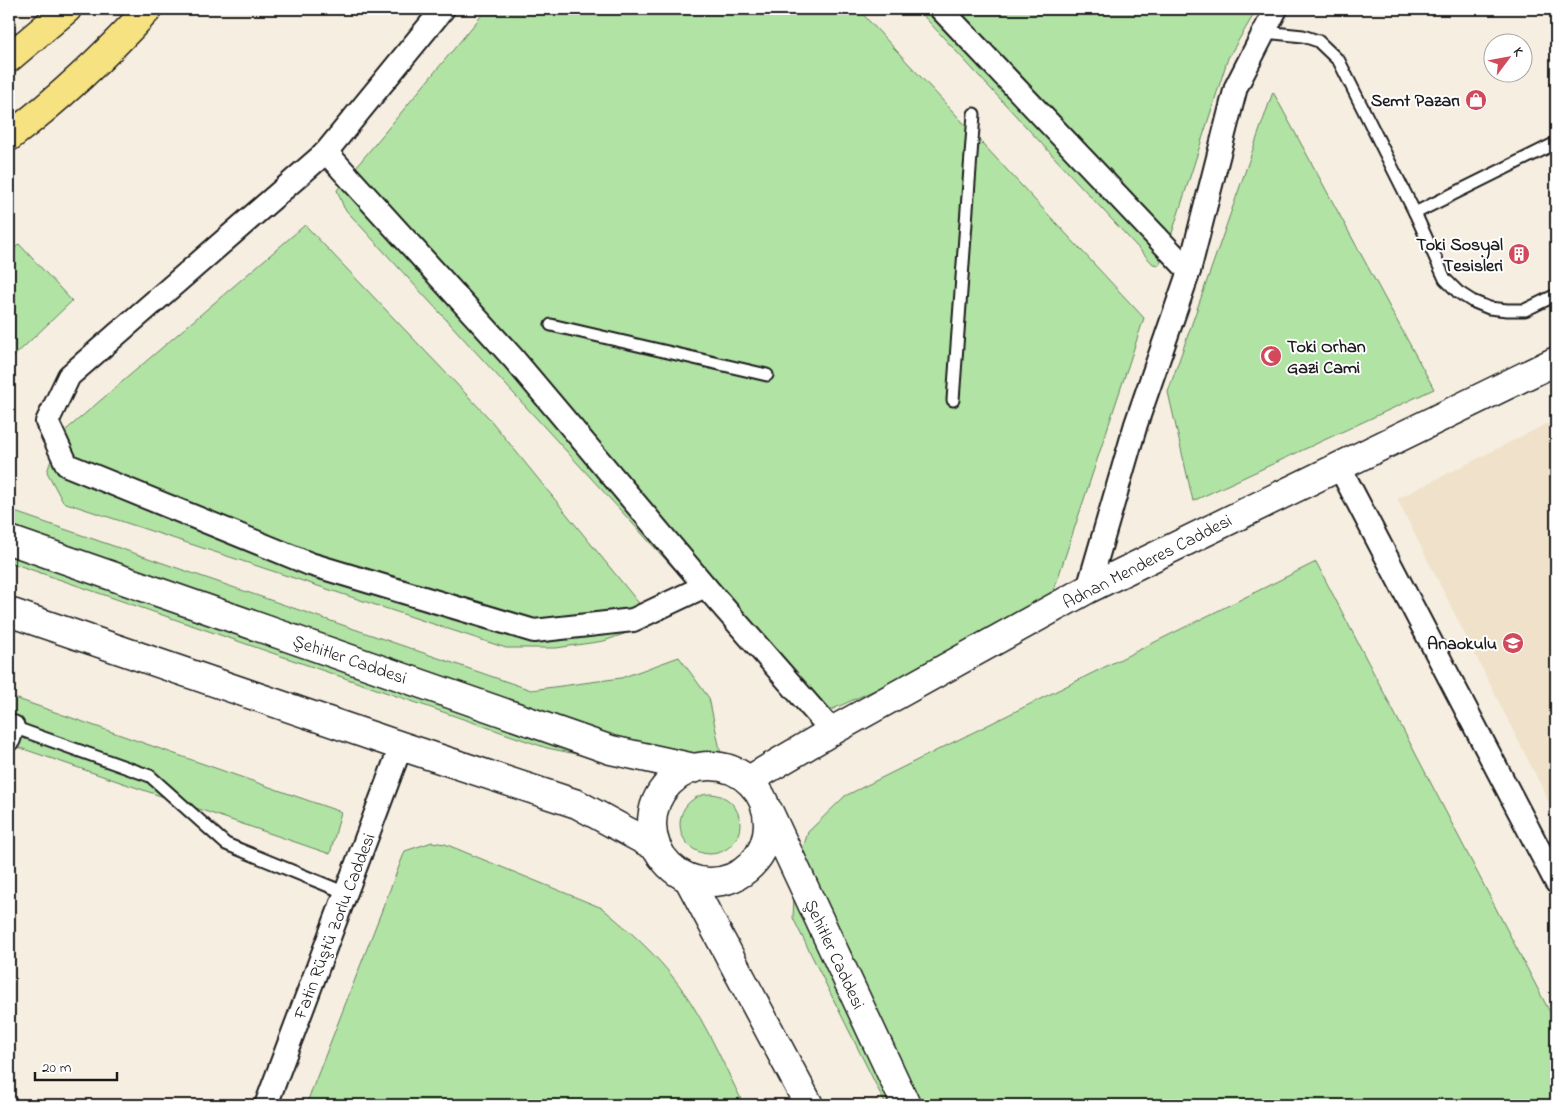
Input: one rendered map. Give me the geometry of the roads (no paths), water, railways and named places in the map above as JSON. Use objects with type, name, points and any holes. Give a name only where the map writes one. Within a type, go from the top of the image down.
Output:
[{"type":"highway","points":[[9,58],[67,9]]},
{"type":"highway","points":[[9,137],[80,79],[148,9]]},
{"type":"street","points":[[443,9],[326,152],[69,376],[47,422],[66,465],[310,564],[534,631],[633,620],[705,586]]},
{"type":"street","points":[[941,9],[1189,271]]},
{"type":"street","points":[[1088,589],[1136,424],[1189,271],[1236,87],[1276,9]]},
{"type":"street","points":[[326,152],[513,358],[705,586],[832,731]]},
{"type":"street","name":"Adnan Menderes Caddesi","points":[[756,791],[832,731],[1088,589],[1556,362]]},
{"type":"street","points":[[1339,466],[1556,882]]},
{"type":"street","name":"Şehitler Caddesi","points":[[9,540],[611,750],[694,768]]},
{"type":"street","points":[[9,612],[577,804],[656,847]]},
{"type":"street","name":"Fatin Rüştü Zorlu Caddesi","points":[[266,1105],[401,746]]},
{"type":"street","points":[[714,766],[733,770],[756,791],[768,821],[768,831],[758,858],[744,872],[726,881],[707,883],[688,878],[675,871],[664,860],[656,847],[652,828],[654,808],[662,790],[676,776],[694,768],[714,766]]},
{"type":"street","name":"Şehitler Caddesi","points":[[756,791],[906,1105]]},
{"type":"street","points":[[688,878],[809,1105]]},
{"type":"lane","points":[[1264,32],[1303,36],[1318,42],[1339,61],[1415,213],[1445,280],[1458,292],[1472,301],[1489,308],[1507,310],[1525,310],[1556,295]]},
{"type":"lane","points":[[953,400],[974,114]]},
{"type":"lane","points":[[1415,213],[1556,143]]},
{"type":"lane","points":[[551,326],[767,376]]},
{"type":"lane","points":[[11,733],[150,776],[226,844],[346,893]]},
{"type":"place","name":"Semt Pazarı","points":[[1476,100]]},
{"type":"place","name":"Toki Sosyal Tesisleri","points":[[1519,254]]},
{"type":"place","name":"Toki Orhan Gazi Cami","points":[[1271,356]]},
{"type":"place","name":"Anaokulu","points":[[1513,643]]}]
